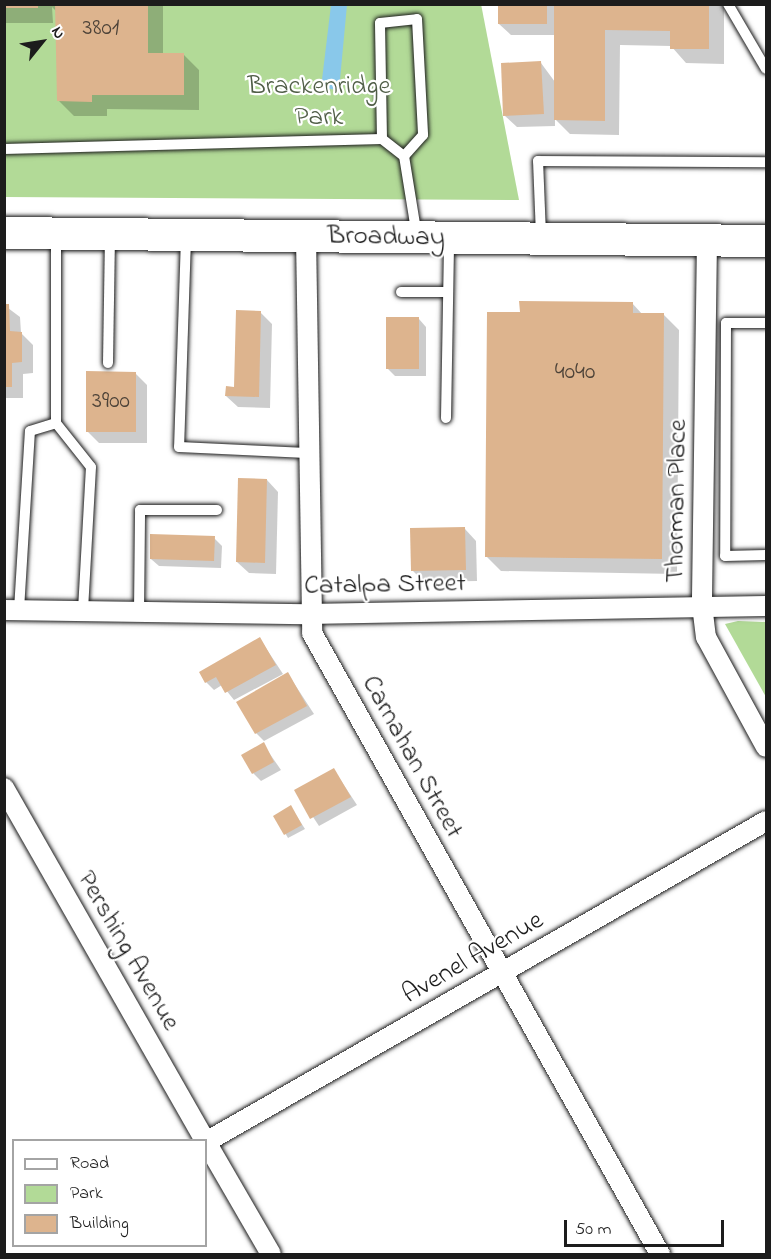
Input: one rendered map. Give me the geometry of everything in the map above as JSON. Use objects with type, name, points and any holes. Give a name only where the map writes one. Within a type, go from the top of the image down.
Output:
[{"type":"main road","name":"Broadway","points":[[4,234],[766,241]]},
{"type":"street","name":"Carnahan Street","points":[[306,236],[308,615],[312,633],[660,1254]]},
{"type":"street","name":"Thorman Place","points":[[707,240],[702,605],[706,637],[766,747]]},
{"type":"street","name":"Catalpa Street","points":[[12,610],[308,615],[702,605],[766,606]]},
{"type":"street","name":"Pershing Avenue","points":[[4,788],[203,1139]]},
{"type":"street","name":"Avenel Avenue","points":[[207,1141],[766,821]]},
{"type":"street","name":"Pershing Avenue","points":[[207,1145],[271,1254]]},
{"type":"lane","points":[[728,4],[766,69]]},
{"type":"lane","points":[[382,140],[380,23],[417,19],[423,135],[404,156]]},
{"type":"lane","points":[[4,149],[382,140],[404,156],[417,237]]},
{"type":"lane","points":[[541,238],[538,160],[766,162]]},
{"type":"lane","points":[[56,233],[56,423],[91,467],[83,611]]},
{"type":"lane","points":[[108,363],[110,234]]},
{"type":"lane","points":[[186,235],[179,447],[307,453]]},
{"type":"lane","points":[[446,418],[449,237]]},
{"type":"lane","points":[[401,292],[448,292]]},
{"type":"lane","points":[[706,322],[766,323]]},
{"type":"lane","points":[[725,556],[726,323]]},
{"type":"lane","points":[[705,377],[726,378]]},
{"type":"lane","points":[[12,610],[30,431],[56,423]]},
{"type":"lane","points":[[705,439],[726,440]]},
{"type":"lane","points":[[704,504],[725,505]]},
{"type":"lane","points":[[139,612],[140,510],[217,510]]},
{"type":"lane","points":[[703,557],[766,555]]},
{"type":"green space","name":"Brackenridge Park","points":[[481,4],[519,200],[5,197],[5,5]]},
{"type":"green space","points":[[738,621],[766,622],[766,697],[725,624]]},
{"type":"water","points":[[331,5],[347,5],[339,90],[321,88]]},
{"type":"building","points":[[4,4],[38,4],[38,8],[4,8]]},
{"type":"building","points":[[55,4],[148,4],[148,53],[184,53],[184,95],[92,95],[92,102],[57,101]]},
{"type":"building","points":[[498,4],[547,4],[547,24],[498,24]]},
{"type":"building","points":[[554,4],[709,4],[709,49],[670,49],[670,31],[605,30],[605,121],[554,120]]},
{"type":"building","points":[[541,61],[544,114],[503,116],[501,63]]},
{"type":"building","points":[[519,301],[633,302],[633,313],[664,313],[662,559],[485,557],[487,312],[520,312]]},
{"type":"building","points":[[4,304],[9,304],[10,331],[22,332],[22,362],[12,363],[12,387],[4,387]]},
{"type":"building","points":[[236,310],[261,311],[259,397],[225,396],[226,386],[234,387]]},
{"type":"building","points":[[386,317],[419,317],[419,369],[386,369]]},
{"type":"building","points":[[86,371],[136,372],[136,432],[86,432]]},
{"type":"building","points":[[238,478],[267,479],[265,563],[236,562]]},
{"type":"building","points":[[465,527],[466,570],[411,571],[410,528]]},
{"type":"building","points":[[150,534],[215,536],[214,561],[150,559]]},
{"type":"building","points":[[260,637],[276,665],[225,693],[216,677],[205,683],[199,672]]},
{"type":"building","points":[[288,672],[307,706],[255,734],[236,702]]},
{"type":"building","points":[[264,742],[274,762],[252,774],[241,755]]},
{"type":"building","points":[[334,768],[351,797],[310,819],[294,790]]},
{"type":"building","points":[[291,805],[302,825],[284,835],[273,816]]}]
